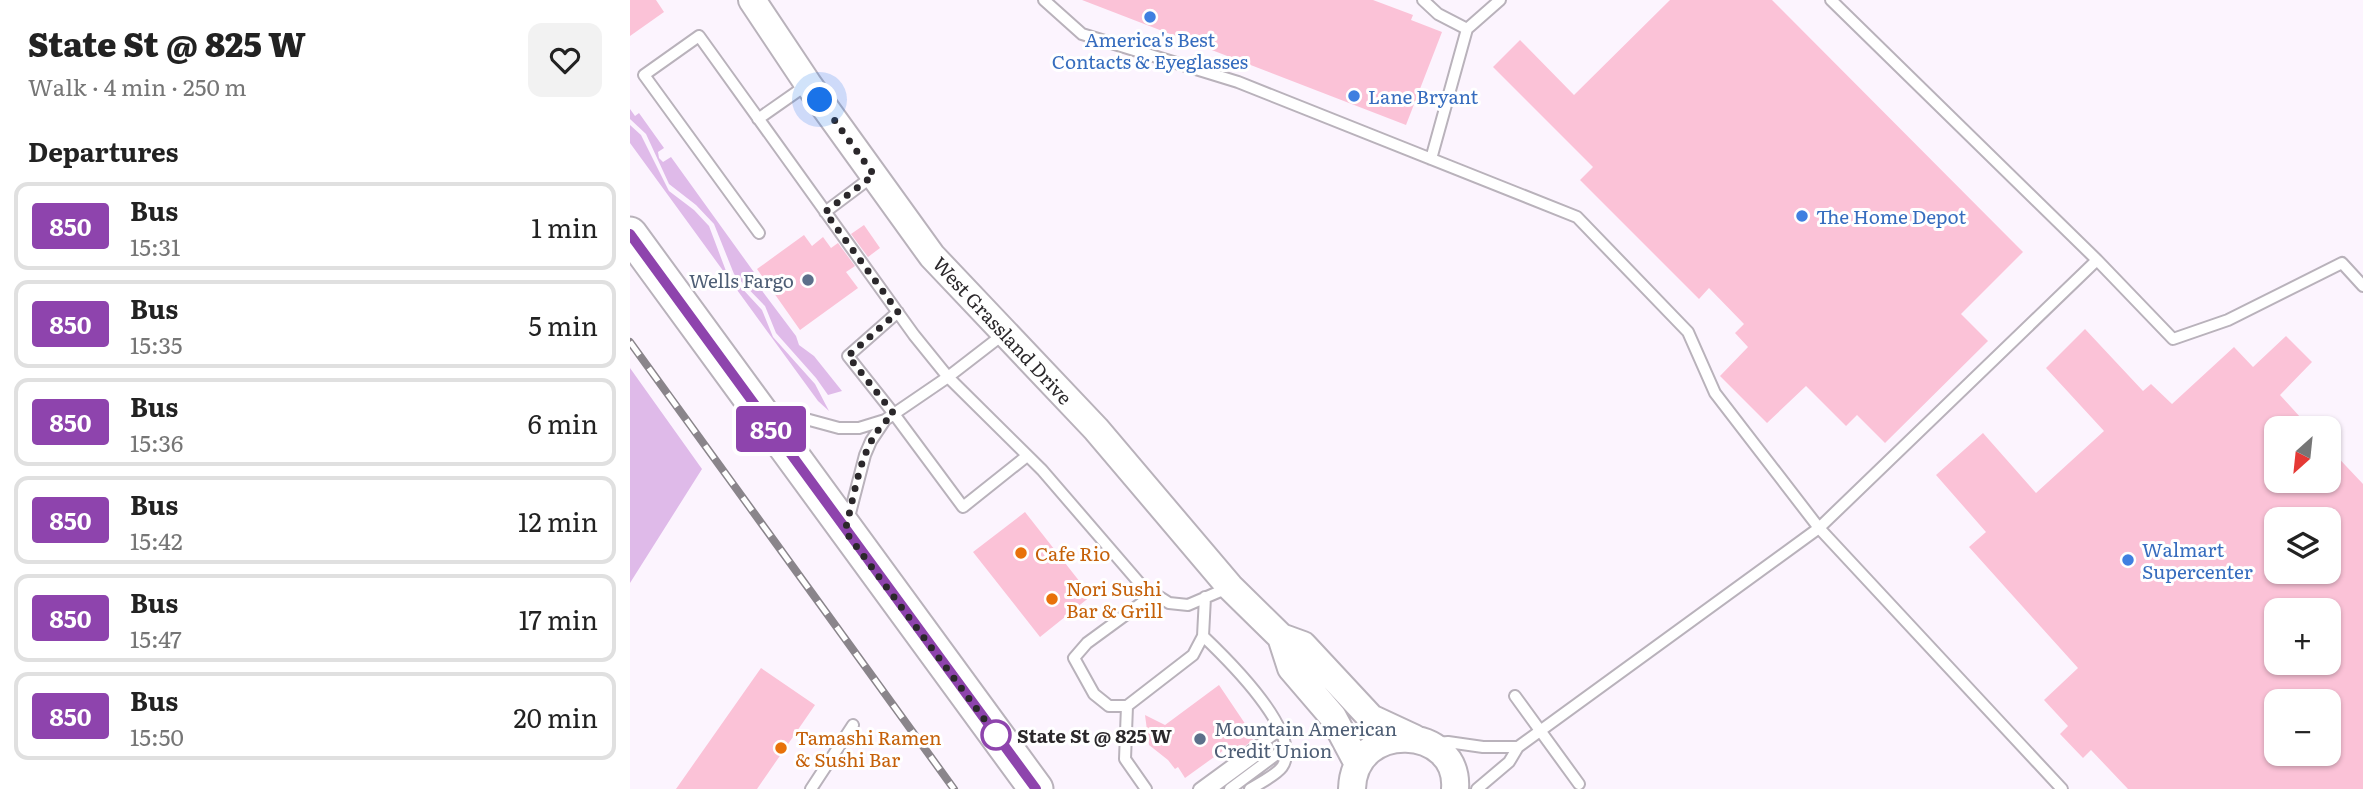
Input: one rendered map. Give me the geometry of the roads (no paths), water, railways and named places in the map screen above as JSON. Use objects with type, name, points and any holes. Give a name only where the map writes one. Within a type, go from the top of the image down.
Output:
[{"type":"main road","points":[[630,234],[1036,789]]},
{"type":"street","name":"West Grassland Drive","points":[[752,0],[808,84],[932,256],[1096,429],[1230,587],[1281,637],[1303,645],[1371,718],[1421,741]]},
{"type":"street","name":"West Grassland Drive","points":[[1281,637],[1291,668],[1333,717],[1352,782]]},
{"type":"street","points":[[1352,782],[1368,751],[1381,742],[1397,738],[1421,741],[1442,754],[1451,768],[1455,789]]},
{"type":"lane","points":[[1044,0],[1082,34],[1238,82],[1577,217],[1688,332],[1715,393],[1819,528],[2062,789]]},
{"type":"lane","points":[[1423,0],[1438,14],[1467,29]]},
{"type":"lane","points":[[1431,159],[1467,29],[1500,0]]},
{"type":"lane","points":[[1831,0],[2097,260],[2173,339],[2228,320],[2342,263],[2363,286]]},
{"type":"lane","points":[[759,233],[644,75],[699,36],[948,377],[1027,456],[1142,586],[1169,603],[1188,605],[1230,587]]},
{"type":"lane","points":[[758,118],[808,84]]},
{"type":"lane","points":[[825,212],[874,175]]},
{"type":"lane","points":[[1477,789],[1508,762],[1518,747],[1819,528],[2097,260]]},
{"type":"lane","points":[[898,312],[848,356],[890,417],[963,507],[1027,456]]},
{"type":"lane","points":[[754,404],[839,428],[859,428],[890,417],[1005,333]]},
{"type":"lane","points":[[845,531],[865,455],[871,441],[890,417]]},
{"type":"lane","points":[[1154,594],[1087,643],[1074,658],[1094,694],[1109,706],[1127,706],[1193,655],[1203,636],[1205,597]]},
{"type":"lane","points":[[1203,636],[1235,666],[1283,738],[1286,754],[1282,766],[1250,789]]},
{"type":"lane","points":[[1515,696],[1579,784]]},
{"type":"lane","points":[[1127,706],[1125,759],[1146,789]]},
{"type":"lane","points":[[811,789],[853,725]]},
{"type":"lane","points":[[1199,789],[1283,738]]},
{"type":"lane","points":[[1212,789],[1283,738]]},
{"type":"lane","points":[[1230,789],[1283,738]]},
{"type":"lane","points":[[1421,741],[1448,741],[1477,747],[1518,747]]},
{"type":"railway","points":[[630,342],[954,789]]},
{"type":"place","name":"America's Best Contacts & Eyeglasses","points":[[1150,17]]},
{"type":"place","name":"Lane Bryant","points":[[1354,96]]},
{"type":"place","name":"The Home Depot","points":[[1802,216]]},
{"type":"place","name":"Wells Fargo","points":[[808,280]]},
{"type":"place","name":"Cafe Rio","points":[[1021,553]]},
{"type":"place","name":"Walmart Supercenter","points":[[2128,560]]},
{"type":"place","name":"Nori Sushi Bar & Grill","points":[[1052,599]]},
{"type":"place","name":"State St @ 825 W","points":[[996,735]]},
{"type":"place","name":"Mountain American Credit Union","points":[[1200,739]]},
{"type":"place","name":"Tamashi Ramen & Sushi Bar","points":[[781,748]]}]
